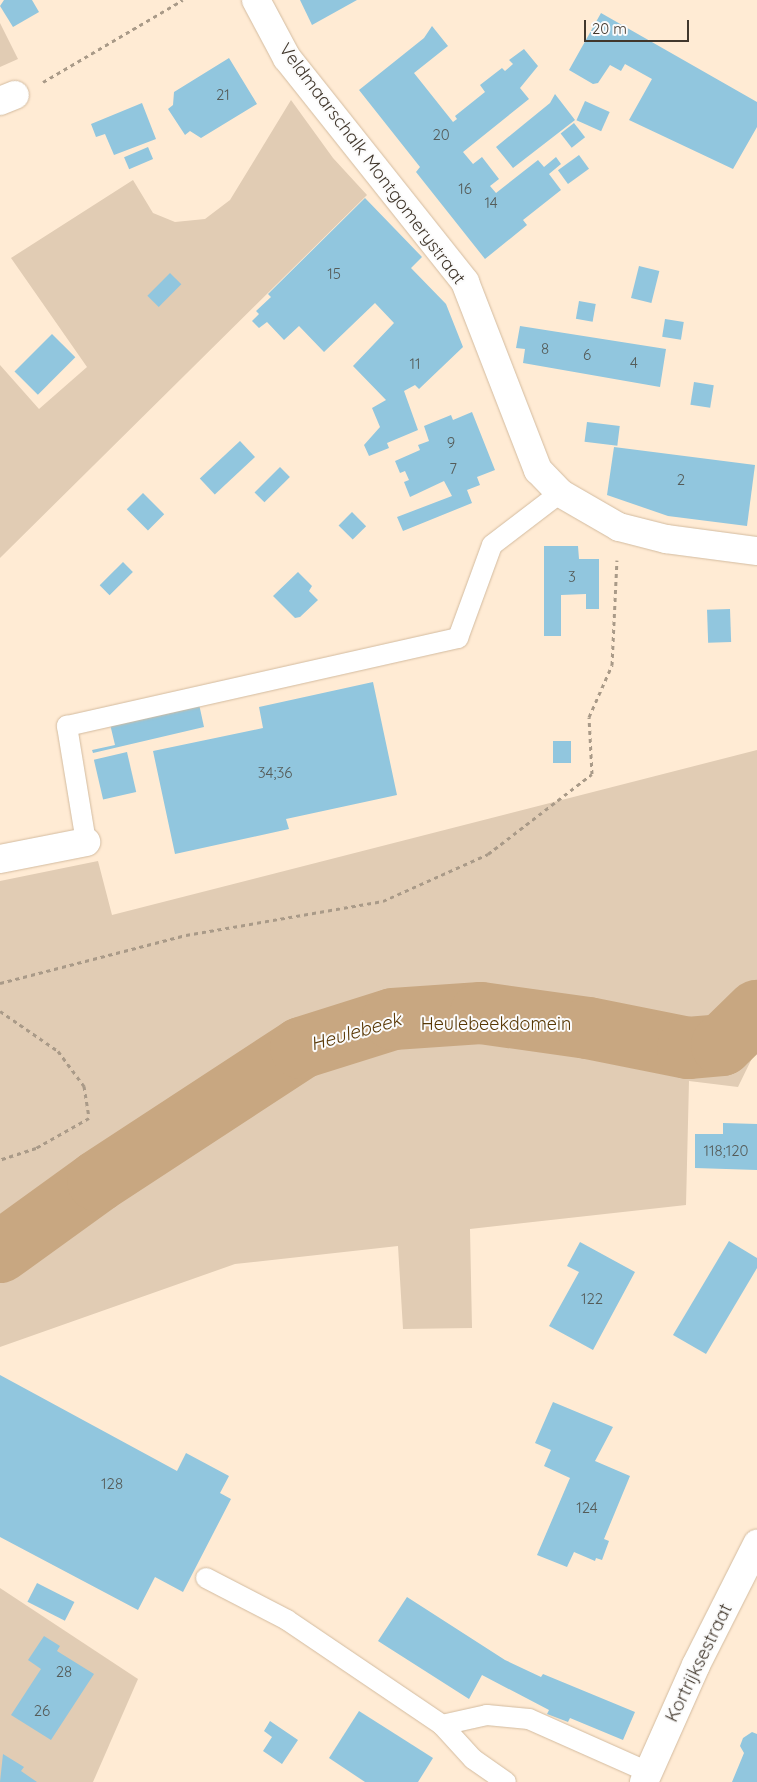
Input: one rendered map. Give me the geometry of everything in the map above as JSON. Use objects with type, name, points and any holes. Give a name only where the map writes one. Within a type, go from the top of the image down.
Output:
[{"type":"street","name":"Veldmaarschalk Montgomerystraat","points":[[256,0],[287,58],[465,282],[538,470],[560,493],[619,527],[666,539],[757,551]]},
{"type":"street","points":[[0,859],[86,842]]},
{"type":"street","name":"Kortrijksestraat","points":[[646,1777],[696,1665],[757,1544]]},
{"type":"lane","points":[[86,842],[67,726],[458,638],[492,545],[560,493]]},
{"type":"lane","points":[[206,1578],[287,1620],[442,1725],[473,1759],[506,1782]]},
{"type":"lane","points":[[442,1725],[487,1715],[529,1720],[646,1777]]},
{"type":"path","points":[[7,98],[36,86],[183,0]]},
{"type":"path","points":[[0,983],[186,935],[383,901],[488,854],[592,774],[589,717],[612,665],[619,527]]},
{"type":"path","points":[[0,1011],[58,1052],[84,1086],[89,1118],[36,1148],[0,1160]]},
{"type":"green space","points":[[0,23],[18,59],[0,67]]},
{"type":"green space","points":[[291,100],[333,158],[367,195],[0,558],[0,365],[39,409],[87,367],[11,258],[133,180],[153,213],[175,222],[205,219],[230,200]]},
{"type":"green space","name":"Heulebeekdomein","points":[[757,750],[757,1048],[738,1087],[689,1081],[686,1205],[470,1229],[472,1328],[403,1329],[398,1246],[235,1264],[0,1347],[0,881],[98,861],[112,915]]},
{"type":"green space","points":[[0,1588],[138,1679],[93,1782],[0,1782]]},
{"type":"building","points":[[4,0],[32,0],[39,12],[13,27],[0,6]]},
{"type":"building","points":[[300,0],[357,0],[312,25]]},
{"type":"building","points":[[601,13],[757,102],[757,127],[733,169],[629,120],[652,79],[625,64],[621,71],[610,65],[598,83],[593,84],[569,70]]},
{"type":"building","points":[[432,26],[448,46],[414,73],[453,122],[457,119],[455,116],[485,92],[480,85],[502,68],[505,71],[513,64],[509,60],[524,49],[538,66],[520,88],[529,99],[463,152],[473,164],[482,157],[499,179],[490,186],[496,193],[538,160],[544,167],[556,157],[561,164],[549,174],[561,190],[523,220],[527,225],[485,259],[416,172],[420,167],[359,90],[424,38]]},
{"type":"building","points":[[229,58],[257,104],[201,138],[190,131],[185,135],[168,109],[173,105],[174,92]]},
{"type":"building","points":[[555,94],[575,120],[513,168],[496,147],[550,103]]},
{"type":"building","points":[[585,101],[610,112],[601,131],[576,120]]},
{"type":"building","points":[[142,103],[156,139],[114,155],[105,134],[96,137],[91,124]]},
{"type":"building","points":[[574,123],[585,137],[572,148],[561,133]]},
{"type":"building","points":[[148,147],[153,159],[129,169],[124,157]]},
{"type":"building","points":[[579,155],[589,169],[568,184],[558,170]]},
{"type":"building","points":[[365,198],[422,257],[411,268],[446,304],[463,347],[419,389],[415,385],[404,391],[418,430],[387,443],[389,448],[369,456],[364,445],[380,427],[372,408],[386,400],[353,366],[394,323],[375,303],[324,352],[299,326],[284,340],[267,322],[259,328],[252,321],[259,314],[256,311],[271,297],[268,294]]},
{"type":"building","points":[[639,266],[659,271],[651,303],[631,298]]},
{"type":"building","points":[[170,273],[181,284],[159,307],[147,296]]},
{"type":"building","points":[[579,301],[596,304],[593,322],[576,319]]},
{"type":"building","points":[[665,319],[684,322],[681,340],[662,337]]},
{"type":"building","points":[[520,326],[666,349],[660,387],[523,363],[525,349],[516,348]]},
{"type":"building","points":[[52,334],[75,357],[38,395],[15,371]]},
{"type":"building","points":[[694,382],[714,385],[710,408],[690,405]]},
{"type":"building","points":[[472,412],[495,470],[477,477],[480,485],[467,490],[472,503],[403,531],[397,517],[452,496],[444,481],[410,497],[404,482],[409,480],[405,471],[400,473],[395,461],[420,450],[418,445],[429,441],[424,426],[451,415],[453,420]]},
{"type":"building","points":[[587,422],[620,426],[617,446],[585,442]]},
{"type":"building","points":[[240,441],[255,457],[215,495],[200,479]]},
{"type":"building","points":[[614,447],[755,465],[747,526],[668,516],[607,495]]},
{"type":"building","points":[[280,467],[290,477],[264,502],[255,492]]},
{"type":"building","points":[[143,493],[164,514],[148,530],[127,509]]},
{"type":"building","points":[[352,512],[366,526],[353,540],[339,525]]},
{"type":"building","points":[[544,546],[578,546],[579,559],[599,559],[599,609],[586,609],[586,594],[561,595],[561,636],[544,636]]},
{"type":"building","points":[[123,562],[133,572],[110,595],[100,585]]},
{"type":"building","points":[[298,572],[312,586],[309,591],[318,600],[300,617],[295,618],[273,596]]},
{"type":"building","points":[[730,609],[731,642],[708,643],[707,610]]},
{"type":"building","points":[[373,682],[397,795],[286,819],[289,829],[175,854],[153,751],[263,728],[259,707]]},
{"type":"building","points":[[199,704],[204,727],[93,753],[92,750],[115,745],[110,724]]},
{"type":"building","points":[[553,741],[571,741],[571,763],[553,763]]},
{"type":"building","points":[[127,752],[136,792],[103,800],[94,760]]},
{"type":"building","points":[[723,1123],[757,1124],[757,1170],[695,1168],[695,1134],[723,1134]]},
{"type":"building","points":[[729,1241],[757,1258],[757,1268],[706,1354],[673,1335]]},
{"type":"building","points":[[580,1242],[635,1272],[593,1350],[549,1326],[579,1272],[567,1266]]},
{"type":"building","points":[[0,1375],[177,1471],[186,1453],[229,1476],[220,1493],[231,1499],[183,1592],[155,1577],[138,1610],[0,1537]]},
{"type":"building","points":[[553,1402],[613,1427],[595,1461],[630,1476],[604,1539],[609,1541],[602,1560],[596,1558],[595,1561],[574,1552],[567,1567],[537,1555],[570,1478],[544,1466],[551,1450],[535,1443]]},
{"type":"building","points":[[37,1583],[74,1602],[65,1621],[27,1602]]},
{"type":"building","points":[[407,1597],[505,1660],[541,1677],[543,1674],[635,1712],[623,1740],[570,1718],[568,1722],[547,1714],[549,1710],[482,1675],[469,1699],[378,1641]]},
{"type":"building","points":[[44,1636],[60,1646],[57,1651],[94,1674],[51,1740],[11,1715],[41,1669],[28,1660]]},
{"type":"building","points":[[359,1711],[433,1758],[418,1782],[365,1782],[329,1758]]},
{"type":"building","points":[[270,1721],[298,1740],[282,1764],[263,1751],[272,1737],[264,1731]]},
{"type":"building","points":[[752,1732],[757,1734],[757,1782],[732,1782],[744,1753],[740,1746],[743,1738]]},
{"type":"building","points":[[3,1754],[24,1767],[21,1771],[37,1782],[0,1782]]},
{"type":"waterway","name":"Heulebeek","points":[[0,1252],[98,1181],[301,1048],[393,1019],[481,1013],[588,1028],[688,1048],[722,1045],[757,1011]]}]
